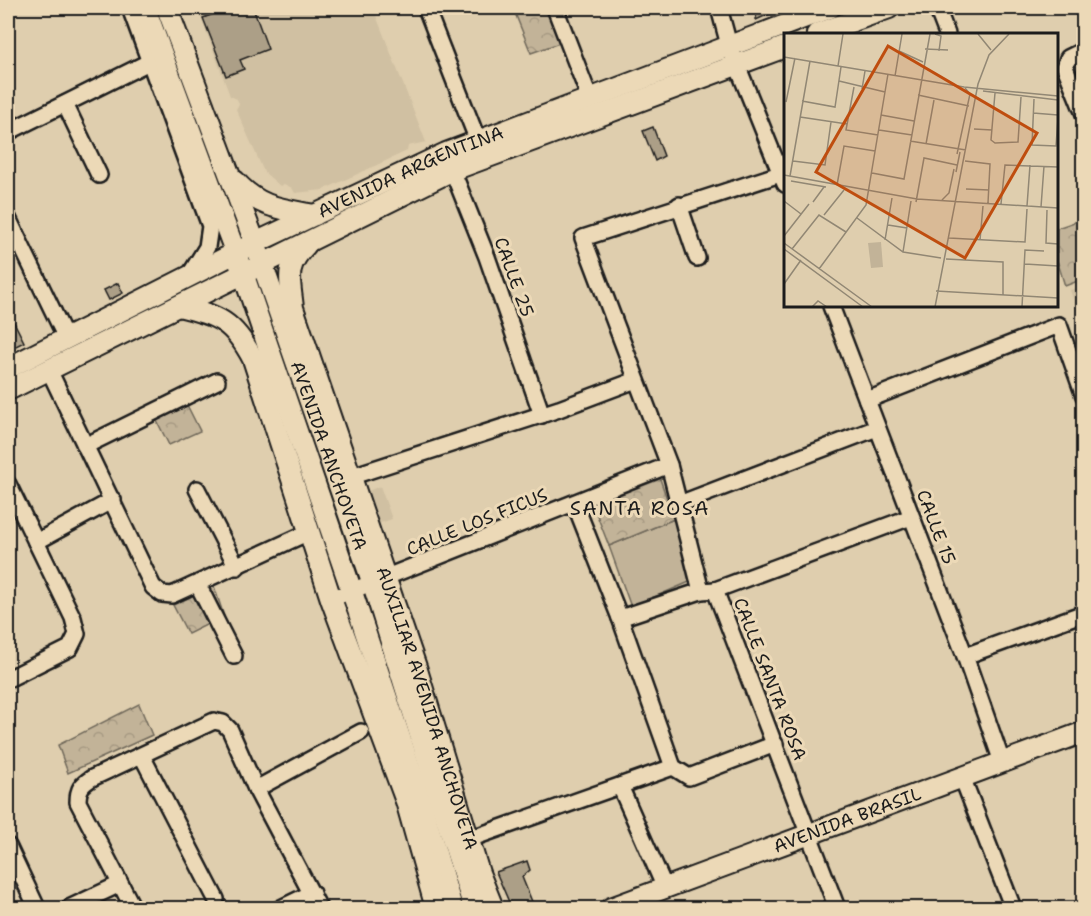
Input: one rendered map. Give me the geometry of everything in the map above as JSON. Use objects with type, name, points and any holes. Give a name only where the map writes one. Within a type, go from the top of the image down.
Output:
[{"type":"main road","name":"AVENIDA ANCHOVETA","points":[[145,8],[236,253],[352,592],[419,795],[452,909]]},
{"type":"main road","name":"AVENIDA ANCHOVETA","points":[[167,8],[344,479]]},
{"type":"main road","name":"AVENIDA ARGENTINA","points":[[8,390],[310,241],[449,162],[478,141],[830,8]]},
{"type":"main road","points":[[820,33],[889,8]]},
{"type":"main road","name":"AVENIDA ARGENTINA","points":[[8,368],[315,215],[449,162],[784,47]]},
{"type":"main road","points":[[231,177],[247,195],[266,205],[315,215]]},
{"type":"main road","name":"AUXILIAR AVENIDA ANCHOVETA","points":[[310,241],[295,256],[289,274],[293,308],[344,479],[379,582],[417,670],[462,842],[493,909]]},
{"type":"main road","points":[[179,306],[217,317],[232,326],[242,338],[253,359],[332,599],[406,801],[436,909]]},
{"type":"main road","name":"AVENIDA BRASIL","points":[[616,908],[1083,732]]},
{"type":"main road","points":[[462,842],[474,909]]},
{"type":"street","points":[[130,8],[210,226],[207,247],[189,277]]},
{"type":"street","points":[[426,8],[478,141]]},
{"type":"street","points":[[555,8],[590,99]]},
{"type":"street","points":[[697,258],[679,205],[783,179],[729,45],[719,8]]},
{"type":"street","points":[[937,8],[947,33]]},
{"type":"street","points":[[1083,50],[1068,58],[1065,67],[1083,114]]},
{"type":"street","points":[[8,132],[151,61]]},
{"type":"street","points":[[65,104],[99,175]]},
{"type":"street","name":"CALLE 25","points":[[449,162],[487,257],[542,415]]},
{"type":"street","name":"CALLE SANTA ROSA","points":[[679,205],[583,238],[669,465],[679,504],[708,591],[775,744],[837,909]]},
{"type":"street","points":[[8,218],[66,338]]},
{"type":"street","name":"CALLE 15","points":[[832,308],[965,656],[1002,762]]},
{"type":"street","points":[[867,400],[1059,325],[1078,355],[1083,396]]},
{"type":"street","points":[[50,370],[153,587],[162,594],[172,595],[198,585],[309,532]]},
{"type":"street","points":[[344,479],[542,415],[636,380]]},
{"type":"street","points":[[85,446],[217,381]]},
{"type":"street","points":[[679,504],[877,428]]},
{"type":"street","name":"CALLE LOS FICUS","points":[[332,599],[669,465]]},
{"type":"street","points":[[8,484],[73,618],[77,634],[70,648],[9,676]]},
{"type":"street","points":[[197,489],[237,567]]},
{"type":"street","points":[[36,542],[113,500]]},
{"type":"street","points":[[575,504],[620,618],[673,767],[689,777],[775,744]]},
{"type":"street","points":[[620,618],[708,591],[911,517]]},
{"type":"street","points":[[198,585],[234,656]]},
{"type":"street","points":[[965,656],[1083,613]]},
{"type":"street","points":[[133,909],[78,802],[82,784],[214,721],[223,723],[235,740],[255,789],[312,892],[319,909]]},
{"type":"street","points":[[255,789],[361,732]]},
{"type":"street","points":[[142,756],[216,899]]},
{"type":"street","points":[[462,842],[673,767]]},
{"type":"street","points":[[962,777],[1013,909]]},
{"type":"street","points":[[620,786],[665,888]]},
{"type":"street","points":[[8,846],[37,909]]},
{"type":"street","points":[[69,909],[120,884]]},
{"type":"street","points":[[281,909],[312,892]]},
{"type":"shaded area","points":[[202,8],[373,8],[426,142],[408,146],[407,151],[323,190],[295,193],[292,188],[284,184],[280,186],[264,172],[236,109],[239,104],[237,99],[230,96],[201,17],[204,13]]},
{"type":"shaded area","points":[[1084,286],[1083,331],[1070,290]]},
{"type":"shaded area","points":[[380,486],[392,519],[377,524],[366,492]]},
{"type":"green space","points":[[513,8],[552,8],[565,41],[531,53]]},
{"type":"green space","points":[[1083,219],[1083,279],[1065,286],[1058,263],[1058,228]]},
{"type":"green space","points":[[181,393],[200,431],[169,445],[151,409]]},
{"type":"green space","points":[[660,479],[674,519],[609,546],[593,505]]},
{"type":"green space","points":[[674,519],[694,580],[631,607],[609,546]]},
{"type":"green space","points":[[214,586],[224,616],[188,634],[173,605]]},
{"type":"green space","points":[[139,704],[152,735],[68,773],[58,745]]},
{"type":"building","points":[[230,8],[253,8],[268,49],[240,60],[244,69],[226,76],[203,18]]},
{"type":"building","points":[[757,8],[782,8],[756,20]]},
{"type":"building","points":[[653,127],[664,156],[655,161],[643,131]]},
{"type":"building","points":[[118,283],[123,293],[109,300],[104,290]]},
{"type":"building","points":[[8,310],[24,342],[14,347],[8,335]]},
{"type":"building","points":[[527,861],[530,870],[522,877],[535,909],[518,909],[509,902],[496,872]]},
{"type":"district","name":"SANTA ROSA","points":[[640,508]]}]
